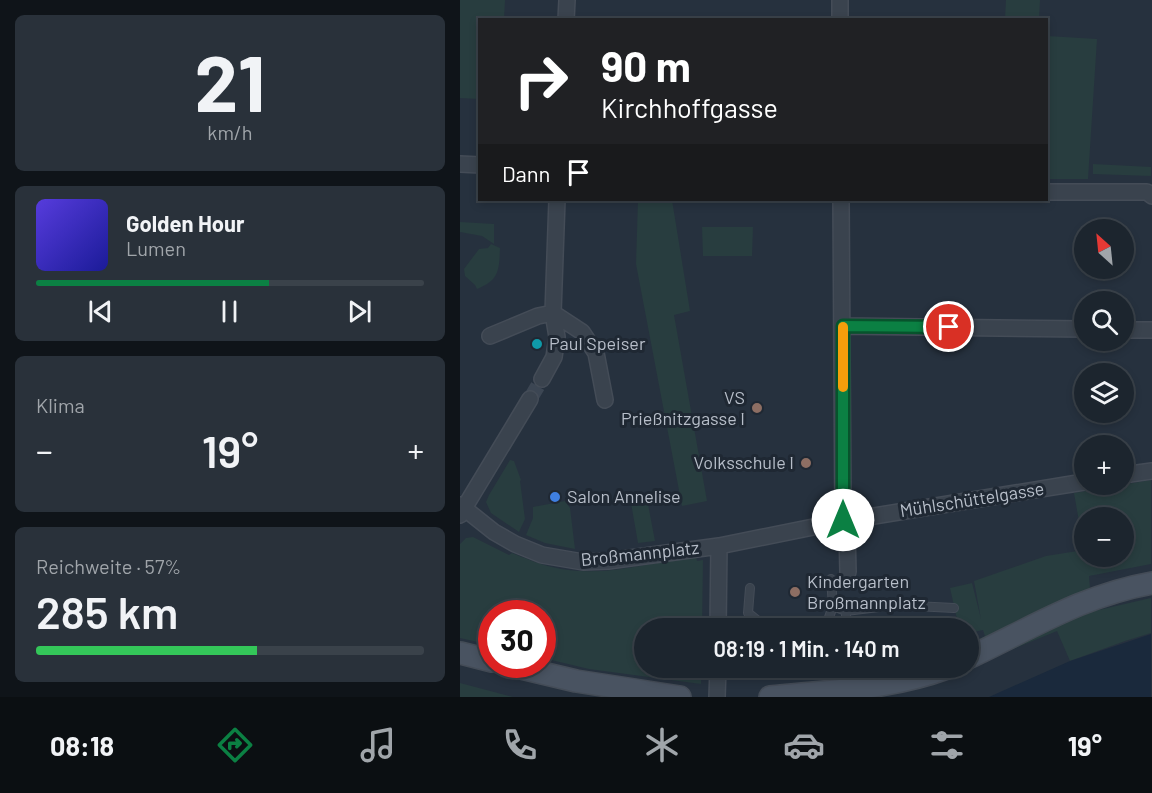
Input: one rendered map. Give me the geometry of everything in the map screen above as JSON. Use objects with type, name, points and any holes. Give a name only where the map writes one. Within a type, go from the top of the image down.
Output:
[{"type":"street","points":[[566,18],[568,0]]},
{"type":"street","points":[[840,0],[840,18]]},
{"type":"street","points":[[460,164],[478,165]]},
{"type":"street","points":[[1048,192],[1149,194]]},
{"type":"street","points":[[542,379],[554,357],[558,337],[553,313],[557,201]]},
{"type":"street","points":[[841,201],[843,520],[847,529],[848,572]]},
{"type":"street","points":[[490,336],[538,316],[553,313],[582,332],[596,353],[605,400]]},
{"type":"street","points":[[843,326],[1074,329]]},
{"type":"street","points":[[1134,330],[1152,330]]},
{"type":"street","points":[[461,510],[487,474],[530,399]]},
{"type":"street","points":[[1134,473],[1152,471]]},
{"type":"street","name":"Mühlschüttelgasse","points":[[719,546],[843,520],[1074,484]]},
{"type":"street","name":"Broßmannplatz","points":[[461,510],[516,544],[556,559],[583,562],[608,561],[719,546],[718,618]]},
{"type":"street","points":[[979,652],[1068,608],[1106,593],[1152,583]]},
{"type":"street","points":[[460,652],[478,657]]},
{"type":"street","points":[[556,676],[680,697]]},
{"type":"street","points":[[717,697],[718,678]]},
{"type":"street","points":[[770,697],[849,689],[913,678]]},
{"type":"lane","points":[[829,618],[833,606],[831,579]]},
{"type":"lane","points":[[750,588],[748,613],[755,618]]},
{"type":"lane","points":[[833,606],[846,611],[895,605],[954,608]]},
{"type":"lane","points":[[846,611],[846,618]]},
{"type":"lane","points":[[848,678],[849,689]]},
{"type":"green space","points":[[460,0],[505,0],[504,18],[478,18],[478,99],[460,98]]},
{"type":"green space","points":[[1006,0],[1040,0],[1039,18],[1005,18]]},
{"type":"green space","points":[[1048,36],[1097,39],[1088,179],[1048,179]]},
{"type":"green space","points":[[1093,164],[1151,167],[1151,176],[1093,174]]},
{"type":"green space","points":[[638,201],[672,201],[690,311],[674,315],[707,501],[682,506],[636,264]]},
{"type":"green space","points":[[460,222],[494,224],[494,244],[482,236],[460,232]]},
{"type":"green space","points":[[702,227],[753,227],[752,256],[703,256]]},
{"type":"green space","points":[[491,244],[500,248],[497,273],[485,286],[477,289],[465,276],[464,269],[479,249],[488,248]]},
{"type":"green space","points":[[510,460],[514,461],[521,480],[525,519],[519,532],[491,513],[486,502]]},
{"type":"green space","points":[[1151,480],[1151,564],[1089,576],[1090,589],[1064,599],[979,643],[979,639],[985,636],[983,630],[979,631],[979,618],[957,618],[950,588],[972,583],[981,619],[974,581],[1046,556],[1074,552],[1074,567],[1134,567],[1134,507],[1076,507],[1074,495],[1134,495],[1134,483]]},
{"type":"green space","points":[[647,499],[655,541],[638,543],[631,503]]},
{"type":"green space","points":[[565,501],[570,508],[575,549],[545,543],[526,535],[533,518],[533,507]]},
{"type":"green space","points":[[473,537],[509,555],[512,553],[552,567],[570,570],[624,569],[696,556],[697,561],[703,560],[702,618],[634,618],[634,675],[589,669],[556,661],[556,600],[478,600],[478,642],[460,638],[460,544],[466,538]]},
{"type":"green space","points":[[1151,598],[1151,633],[1070,661],[1057,631],[996,656],[1054,626],[1090,612]]},
{"type":"green space","points":[[656,678],[701,678],[701,684]]},
{"type":"green space","points":[[460,683],[513,697],[460,697]]},
{"type":"water","points":[[1151,634],[1151,697],[989,697],[1070,661]]},
{"type":"tunnel","points":[[530,399],[542,379]]},
{"type":"slow traffic","points":[[843,327],[843,387]]},
{"type":"place","name":"Paul Speiser","points":[[537,344]]},
{"type":"place","name":"VS Prießnitzgasse I","points":[[757,408]]},
{"type":"place","name":"Volksschule I","points":[[806,463]]},
{"type":"place","name":"Salon Annelise","points":[[555,497]]},
{"type":"place","name":"Kindergarten Broßmannplatz","points":[[795,592]]},
{"type":"route","points":[[843,520],[843,326],[949,327]]}]
